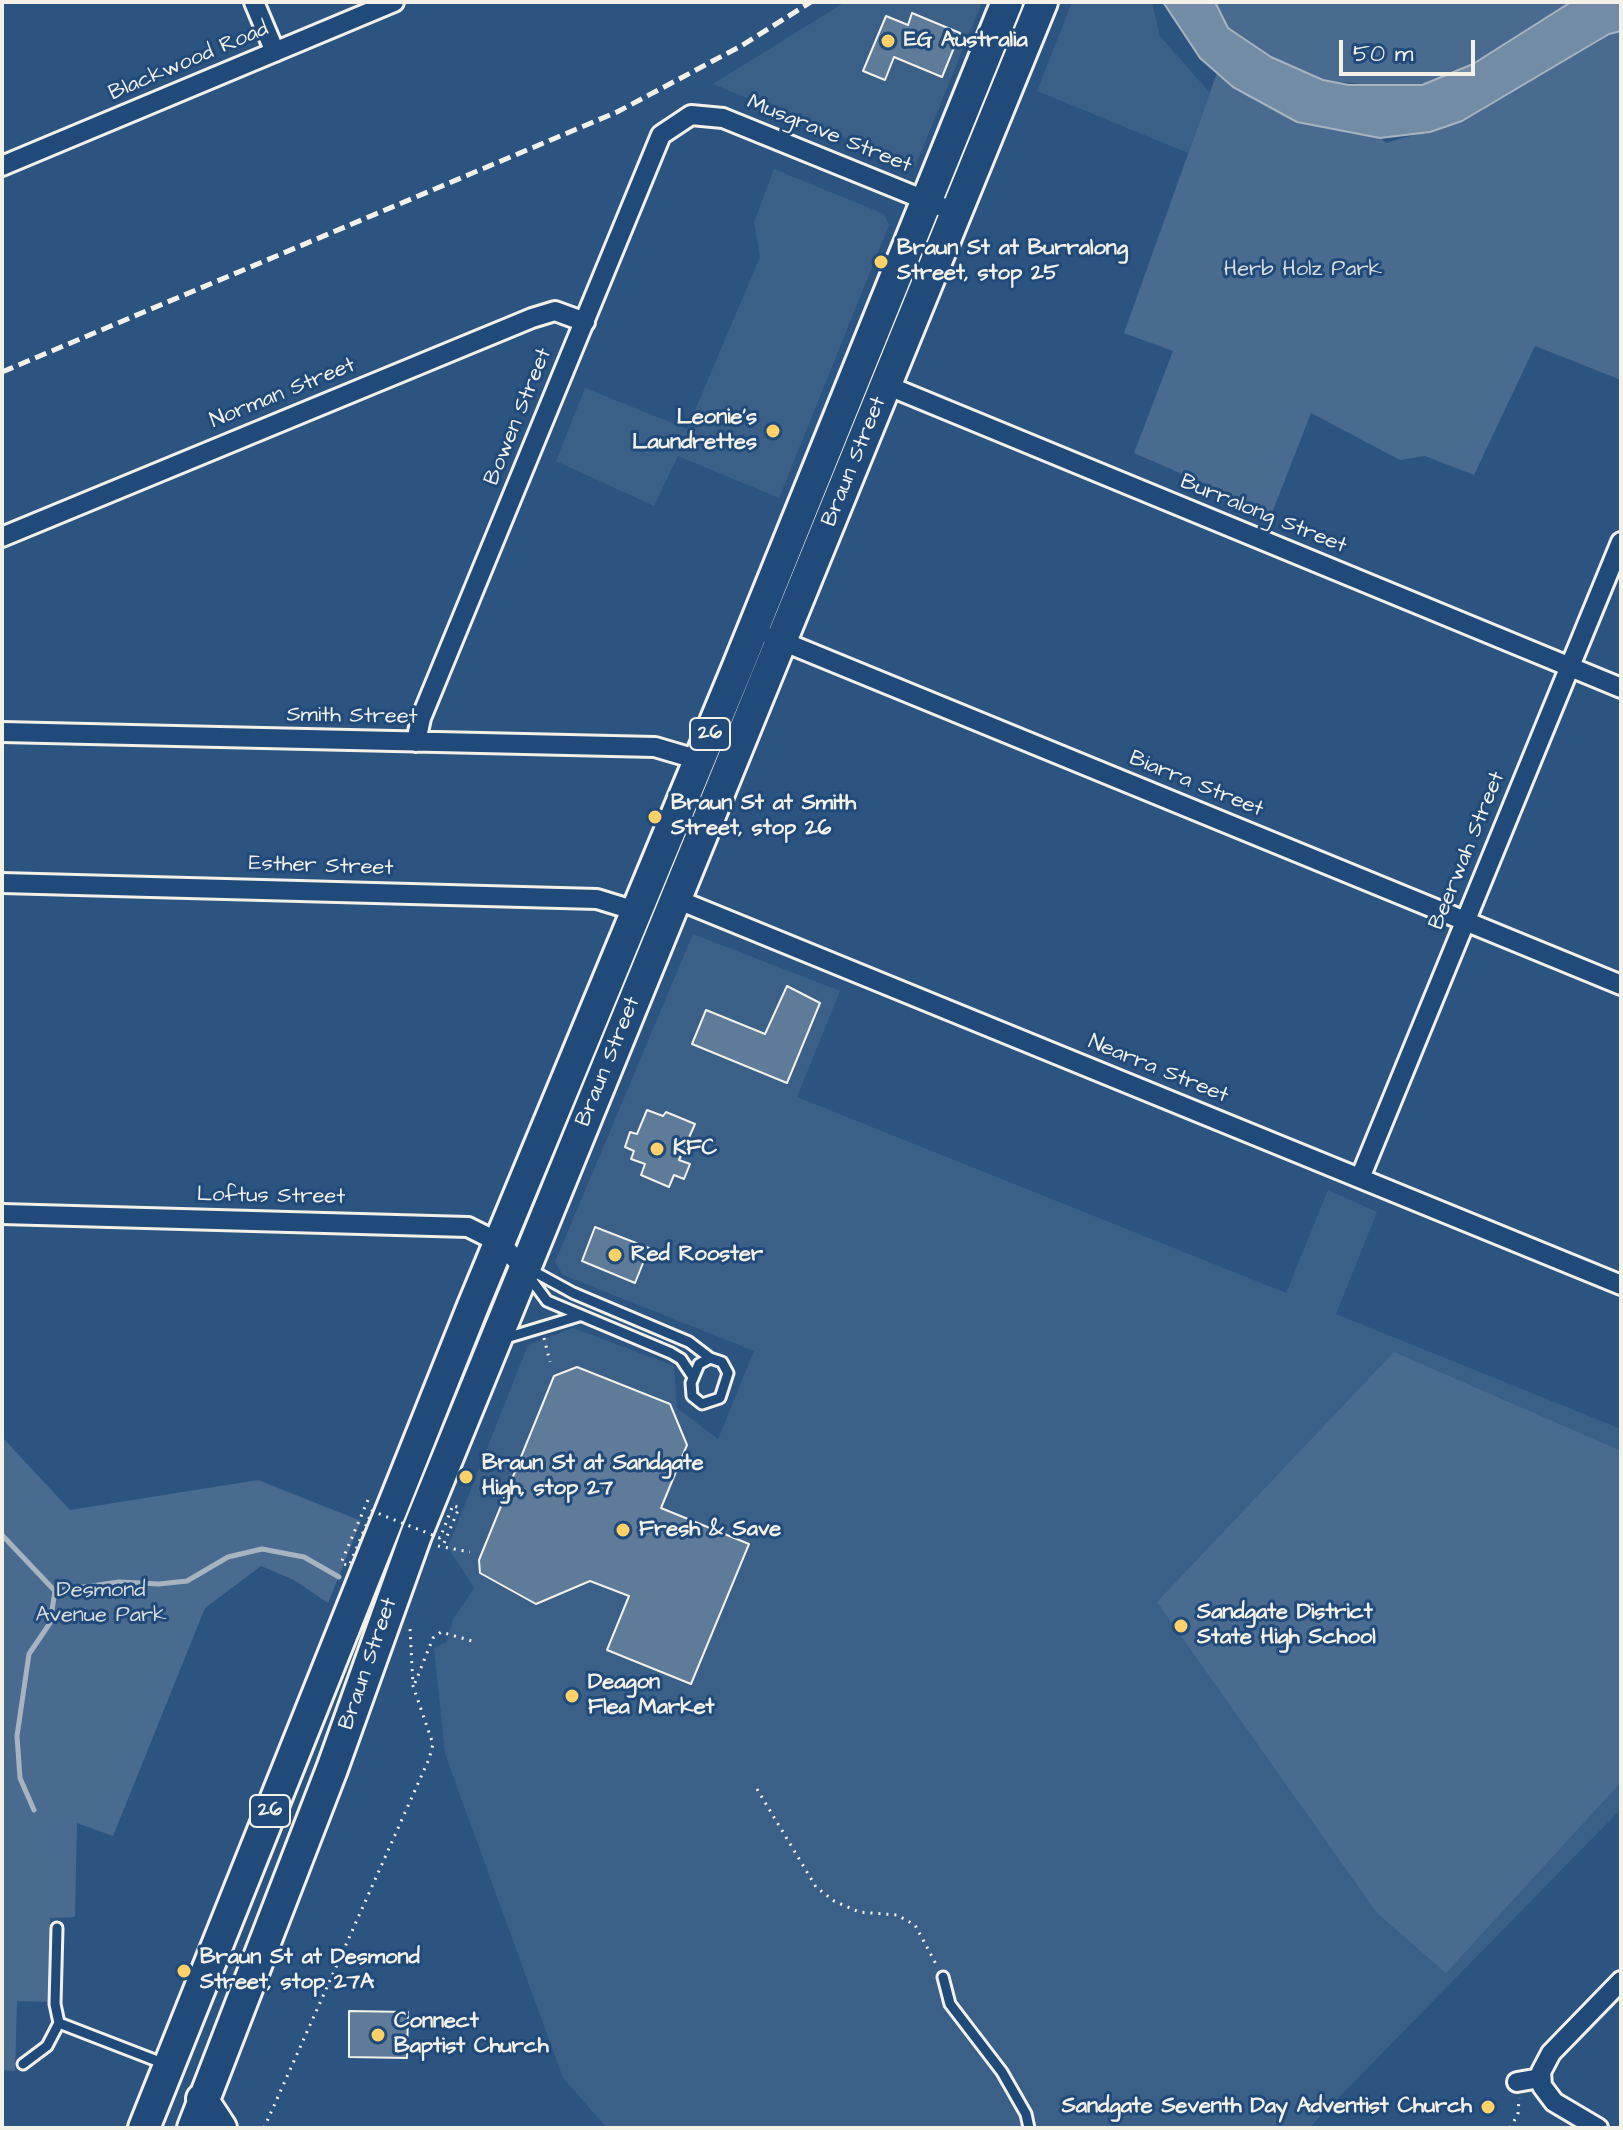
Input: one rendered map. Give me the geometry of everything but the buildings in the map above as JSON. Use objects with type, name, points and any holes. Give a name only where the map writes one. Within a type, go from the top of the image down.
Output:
[{"type":"highway","name":"Braun Street","points":[[168,2066],[1007,2]]},
{"type":"highway","name":"Braun Street","points":[[193,2128],[332,1769],[401,1573],[1042,2]]},
{"type":"highway","name":"26","points":[[144,2128],[168,2066]]},
{"type":"highway","points":[[202,2099],[221,2128]]},
{"type":"street","points":[[254,2],[275,52]]},
{"type":"street","name":"Blackwood Road","points":[[2,166],[394,2]]},
{"type":"street","name":"Musgrave Street","points":[[682,119],[706,114],[723,118],[957,213]]},
{"type":"street","name":"Bowen Street","points":[[416,742],[421,718],[585,322],[653,148],[661,135],[682,119]]},
{"type":"street","name":"Norman Street","points":[[2,537],[532,318],[555,311],[585,322]]},
{"type":"street","name":"Burralong Street","points":[[886,385],[1621,688]]},
{"type":"street","name":"Beerwah Street","points":[[1360,1178],[1621,542]]},
{"type":"street","name":"Biarra Street","points":[[753,630],[1621,985]]},
{"type":"street","name":"Smith Street","points":[[2,732],[655,747],[699,760]]},
{"type":"street","name":"Esther Street","points":[[2,883],[597,899],[636,911]]},
{"type":"street","name":"Nearra Street","points":[[676,899],[1621,1285]]},
{"type":"street","name":"Loftus Street","points":[[2,1214],[468,1227],[500,1243],[524,1268]]},
{"type":"street","points":[[1540,2078],[1551,2053],[1621,1981]]},
{"type":"street","points":[[1517,2082],[1540,2078]]},
{"type":"street","points":[[1540,2078],[1554,2102],[1598,2128]]},
{"type":"lane","points":[[524,1268],[547,1301],[671,1353],[681,1359],[693,1377]]},
{"type":"lane","points":[[524,1268],[546,1276],[573,1293],[689,1342],[710,1358],[722,1362],[728,1373],[720,1398],[708,1404],[696,1401],[690,1389],[699,1364],[710,1358]]},
{"type":"lane","points":[[492,1346],[511,1335],[579,1316]]},
{"type":"lane","points":[[23,2064],[47,2046],[59,2023],[55,2004],[57,1928]]},
{"type":"lane","points":[[943,1977],[950,2004],[1002,2072],[1026,2114],[1029,2128]]},
{"type":"lane","points":[[59,2023],[168,2066]]},
{"type":"path","points":[[544,1337],[550,1362]]},
{"type":"path","points":[[368,1500],[341,1563],[349,1566],[372,1511],[440,1538],[453,1505],[459,1508],[442,1548]]},
{"type":"path","points":[[435,1545],[470,1552]]},
{"type":"path","points":[[264,2128],[429,1759],[433,1744],[413,1686],[409,1616]]},
{"type":"path","points":[[413,1686],[433,1638],[441,1632],[472,1641]]},
{"type":"path","points":[[757,1789],[816,1887],[834,1901],[859,1912],[897,1915],[915,1925],[943,1977]]},
{"type":"path","points":[[1510,2128],[1520,2104],[1517,2082]]},
{"type":"shaded area","points":[[845,2],[982,2],[915,167],[713,84]]},
{"type":"shaded area","points":[[1072,2],[1152,2],[1160,36],[1210,93],[1188,153],[1037,91]]},
{"type":"shaded area","points":[[1163,2],[1215,2],[1228,28],[1271,57],[1323,80],[1349,85],[1422,85],[1473,64],[1571,2],[1621,2],[1621,31],[1609,34],[1462,121],[1430,132],[1380,138],[1297,122],[1233,87],[1200,58]]},
{"type":"shaded area","points":[[774,169],[884,214],[889,225],[779,498],[678,456],[654,506],[556,461],[585,388],[687,429],[760,257],[754,222]]},
{"type":"shaded area","name":"Sandgate District State High School","points":[[693,934],[840,991],[797,1097],[1286,1293],[1328,1190],[1377,1212],[1336,1314],[1621,1429],[1621,1809],[1309,2128],[607,2128],[563,2078],[445,1754],[434,1648],[447,1642],[453,1619],[474,1588],[448,1547],[528,1345],[573,1328],[674,1366],[677,1408],[718,1439],[754,1351],[563,1275],[555,1262]]},
{"type":"green space","points":[[1215,2],[1571,2],[1473,64],[1422,85],[1380,86],[1323,80],[1271,57],[1228,28]]},
{"type":"green space","name":"Herb Holz Park","points":[[1621,31],[1621,380],[1535,346],[1474,475],[1425,456],[1400,460],[1311,413],[1272,513],[1134,453],[1173,351],[1124,333],[1217,73],[1233,87],[1297,122],[1380,138],[1386,143],[1462,121],[1609,34]]},
{"type":"green space","points":[[1394,1352],[1621,1451],[1621,1782],[1446,1973],[1377,1913],[1157,1602]]},
{"type":"green space","name":"Desmond Avenue Park","points":[[2,1437],[70,1510],[258,1480],[361,1521],[328,1603],[294,1580],[261,1566],[205,1608],[113,1836],[77,1823],[75,1917],[50,1918],[51,2002],[17,2001],[15,2071],[2,2070]]},
{"type":"waterway","points":[[2,1535],[55,1591],[50,1623],[29,1654],[17,1736],[20,1778],[34,1810]]},
{"type":"waterway","points":[[55,1591],[119,1582],[159,1584],[187,1581],[228,1557],[262,1549],[304,1557],[339,1577]]},
{"type":"railway","points":[[2,372],[617,112],[741,46],[811,2]]},
{"type":"place","name":"EG Australia","points":[[888,41]]},
{"type":"place","name":"Braun St at Burralong Street, stop 25","points":[[881,262]]},
{"type":"place","name":"Leonie's Laundrettes","points":[[773,431]]},
{"type":"place","name":"Braun St at Smith Street, stop 26","points":[[655,817]]},
{"type":"place","name":"KFC","points":[[657,1149]]},
{"type":"place","name":"Red Rooster","points":[[615,1255]]},
{"type":"place","name":"Braun St at Sandgate High, stop 27","points":[[466,1477]]},
{"type":"place","name":"Fresh & Save","points":[[623,1530]]},
{"type":"place","name":"Sandgate District State High School","points":[[1181,1626]]},
{"type":"place","name":"Deagon Flea Market","points":[[572,1696]]},
{"type":"place","name":"Braun St at Desmond Street, stop 27A","points":[[184,1971]]},
{"type":"place","name":"Connect Baptist Church","points":[[378,2035]]},
{"type":"place","name":"Sandgate Seventh Day Adventist Church","points":[[1488,2107]]}]
